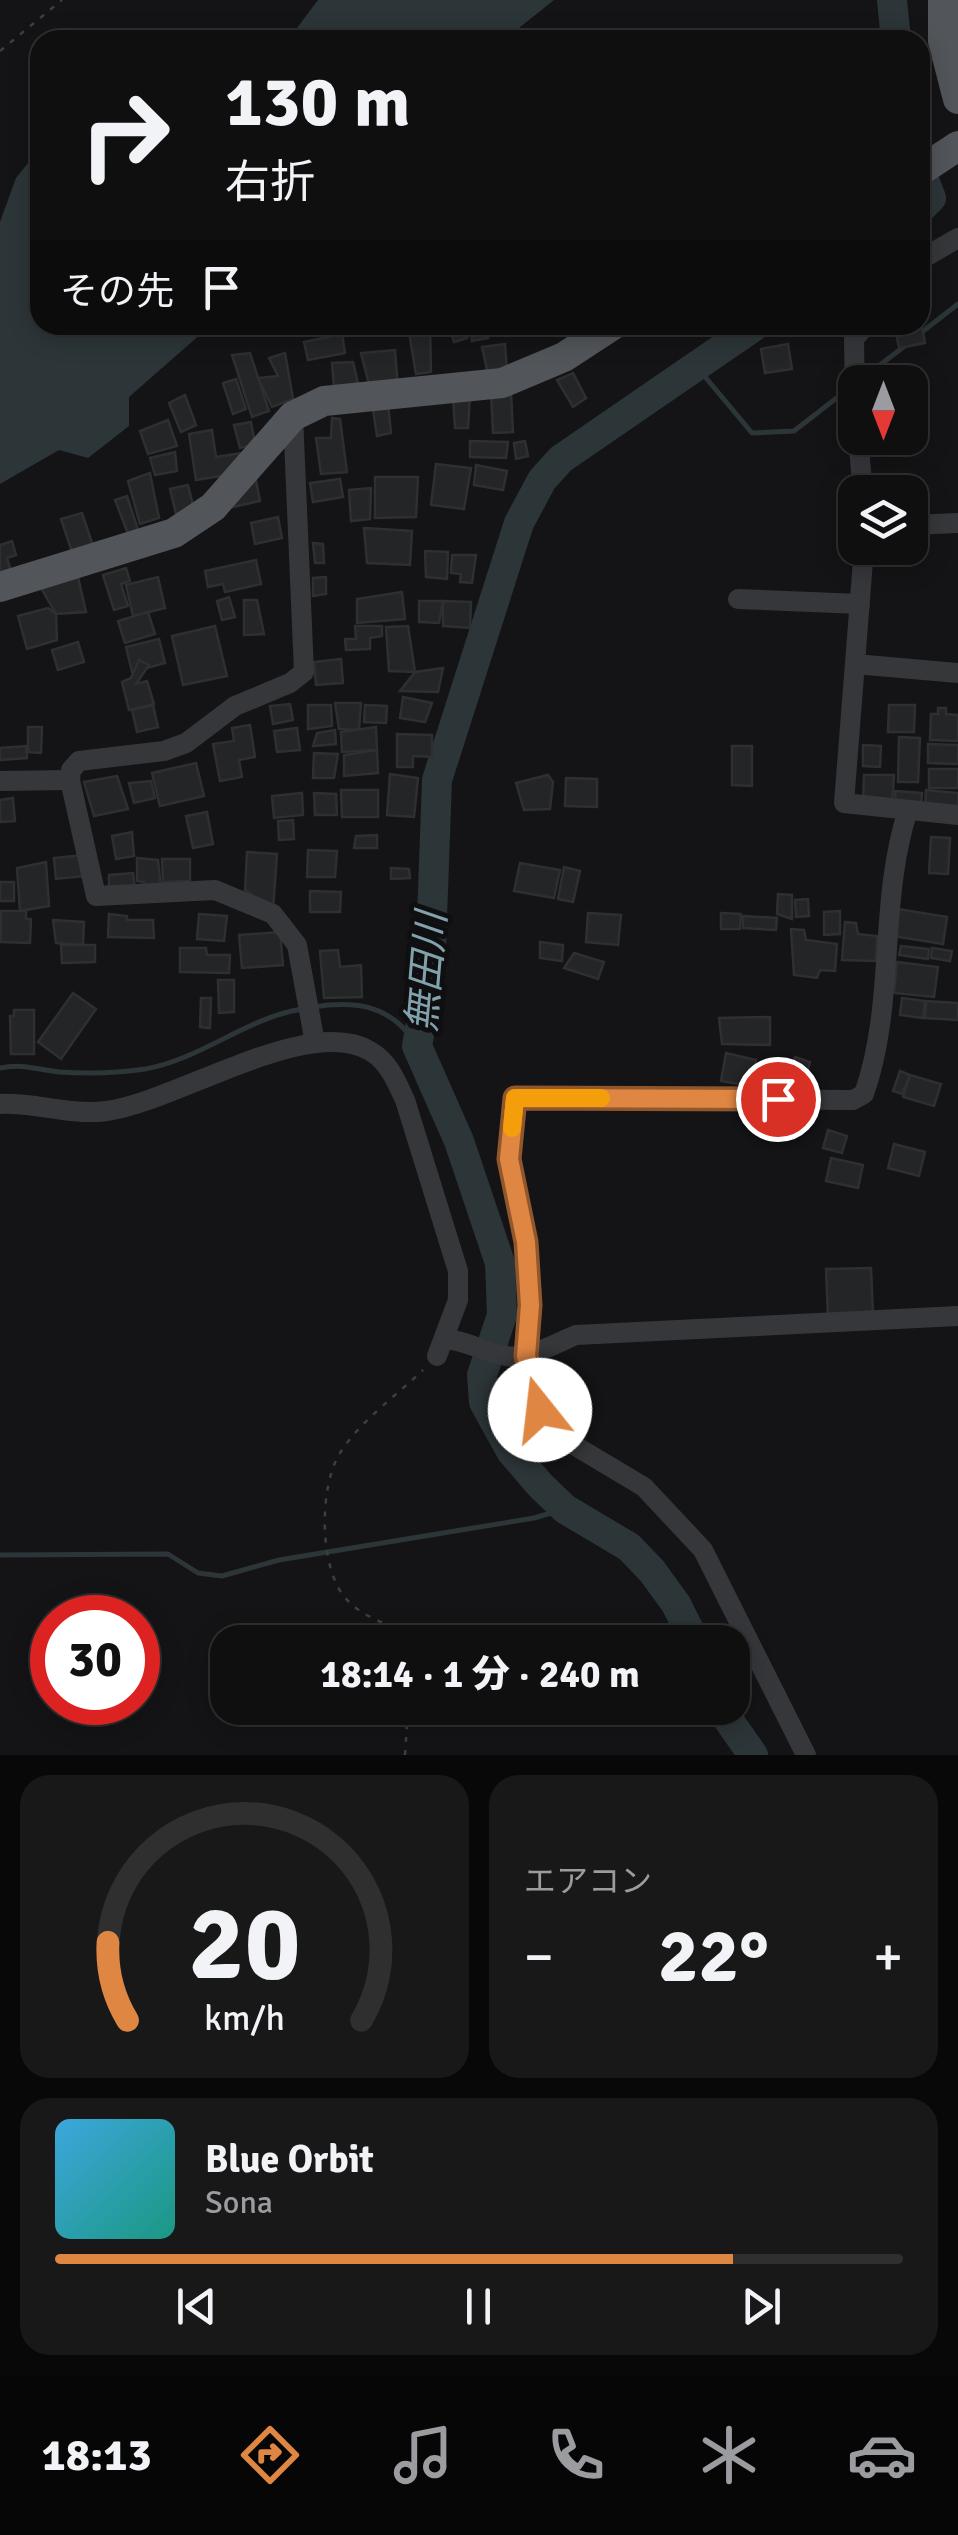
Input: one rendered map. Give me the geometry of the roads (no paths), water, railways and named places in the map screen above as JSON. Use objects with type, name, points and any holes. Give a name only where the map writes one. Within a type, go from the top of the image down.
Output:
[{"type":"main road","points":[[943,0],[943,41],[958,99]]},
{"type":"main road","points":[[930,164],[955,148]]},
{"type":"main road","points":[[0,587],[174,533],[224,496],[293,416],[341,397],[502,383],[564,357],[598,335]]},
{"type":"street","points":[[930,254],[955,240]]},
{"type":"street","points":[[930,262],[955,240]]},
{"type":"street","points":[[854,365],[854,339],[857,335]]},
{"type":"street","points":[[293,416],[304,672],[290,683],[235,706],[186,743],[164,751],[80,762],[71,770],[70,780],[96,896],[214,890],[273,914],[297,945],[315,1043]]},
{"type":"street","points":[[928,524],[958,522]]},
{"type":"street","points":[[863,565],[844,803],[958,815]]},
{"type":"street","points":[[738,598],[860,604]]},
{"type":"street","points":[[855,664],[958,673]]},
{"type":"street","points":[[0,781],[70,780]]},
{"type":"street","points":[[806,1755],[703,1550],[644,1487],[562,1438],[540,1410],[518,1356],[530,1305],[526,1242],[509,1159],[515,1098],[854,1100],[864,1094],[873,1068],[884,990],[896,847],[908,810]]},
{"type":"street","points":[[0,1104],[48,1111],[107,1111],[275,1052],[315,1043],[352,1043],[370,1050],[393,1073],[458,1272],[458,1300],[445,1345],[518,1356],[576,1335],[958,1316]]},
{"type":"waterway","name":"無田川","points":[[892,0],[895,30]]},
{"type":"waterway","name":"無田川","points":[[930,195],[930,199]]},
{"type":"waterway","points":[[930,326],[958,304]]},
{"type":"waterway","name":"無田川","points":[[686,1625],[652,1571],[629,1547],[565,1509],[540,1485],[511,1451],[484,1402],[482,1375],[502,1315],[500,1263],[459,1141],[417,1046],[430,974],[437,780],[519,523],[542,480],[561,459],[741,335]]},
{"type":"waterway","points":[[880,365],[906,345]]},
{"type":"waterway","points":[[696,366],[752,433],[794,431],[838,397]]},
{"type":"waterway","points":[[313,1007],[345,1005],[373,1009],[397,1022],[417,1046]]},
{"type":"waterway","points":[[0,1068],[81,1073],[145,1069],[186,1057],[262,1021],[302,1009]]},
{"type":"waterway","points":[[0,1555],[168,1554],[198,1573],[222,1576],[279,1560],[534,1518],[565,1509]]},
{"type":"waterway","name":"無田川","points":[[732,1725],[753,1755]]}]
